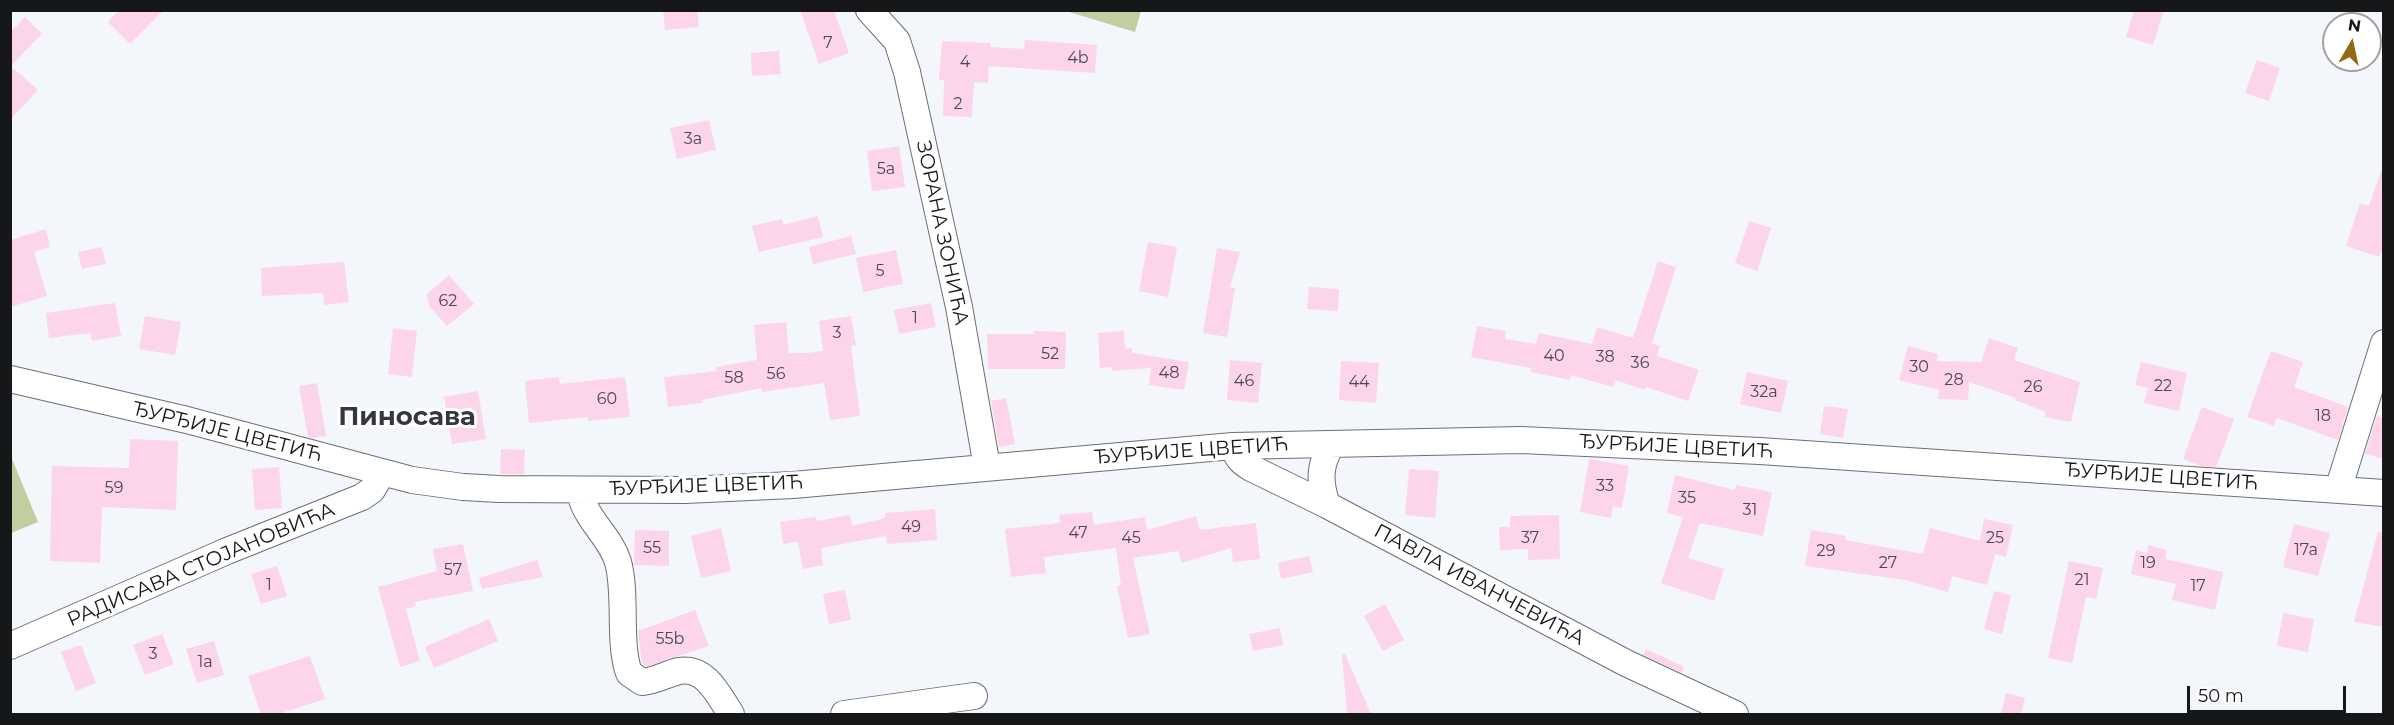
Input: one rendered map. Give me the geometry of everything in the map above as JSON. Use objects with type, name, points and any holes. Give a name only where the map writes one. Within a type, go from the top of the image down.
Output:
[{"type":"street","name":"ЗОРАНА ЗОНИЋА","points":[[869,10],[897,40],[908,72],[959,308],[987,467]]},
{"type":"street","points":[[2338,490],[2384,343]]},
{"type":"street","name":"ЂУРЂИЈЕ ЦВЕТИЋ","points":[[10,379],[187,420],[412,480],[463,487],[685,490],[782,485],[1233,446],[1521,440],[1761,451],[2384,493]]},
{"type":"street","points":[[1327,505],[1321,488],[1321,471],[1324,457],[1332,444]]},
{"type":"street","name":"ПАВЛА ИВАНЧЕВИЋА","points":[[1233,446],[1241,463],[1327,505],[1626,663],[1735,714]]},
{"type":"street","name":"РАДИСАВА СТОЈАНОВИЋА","points":[[10,646],[227,551],[362,497],[372,490],[382,472]]},
{"type":"street","points":[[580,490],[584,508],[614,550],[619,567],[629,673],[642,682],[679,671],[699,674],[711,685],[731,714]]},
{"type":"street","points":[[844,714],[974,696]]},
{"type":"green space","points":[[1141,10],[1135,32],[1066,11]]},
{"type":"green space","points":[[10,454],[38,522],[11,533],[10,533]]},
{"type":"building","points":[[119,10],[164,10],[130,44],[108,22]]},
{"type":"building","points":[[663,10],[697,10],[699,27],[665,30]]},
{"type":"building","points":[[800,10],[834,10],[849,53],[819,64]]},
{"type":"building","points":[[2134,10],[2164,10],[2153,45],[2126,37]]},
{"type":"building","points":[[25,17],[42,34],[11,66],[38,90],[10,120],[10,32]]},
{"type":"building","points":[[1025,40],[1097,45],[1095,73],[989,66],[988,83],[974,82],[972,117],[943,116],[944,80],[939,80],[942,41],[991,43],[990,47],[1024,49]]},
{"type":"building","points":[[779,51],[781,74],[752,76],[751,53]]},
{"type":"building","points":[[2257,60],[2280,68],[2269,101],[2245,93]]},
{"type":"building","points":[[709,120],[716,150],[677,159],[670,128]]},
{"type":"building","points":[[899,146],[905,187],[872,191],[867,151]]},
{"type":"building","points":[[2381,171],[2384,172],[2384,245],[2379,257],[2346,246],[2360,203],[2369,206]]},
{"type":"building","points":[[818,216],[823,237],[759,252],[752,226],[782,219],[783,225]]},
{"type":"building","points":[[1749,221],[1771,228],[1757,271],[1735,263]]},
{"type":"building","points":[[46,229],[50,247],[34,252],[47,296],[10,307],[10,240]]},
{"type":"building","points":[[851,236],[856,254],[813,264],[809,247]]},
{"type":"building","points":[[1148,242],[1177,247],[1168,297],[1139,291]]},
{"type":"building","points":[[102,247],[106,264],[82,269],[78,252]]},
{"type":"building","points":[[1217,248],[1240,252],[1230,287],[1235,288],[1227,337],[1203,333]]},
{"type":"building","points":[[896,250],[903,284],[863,292],[856,258]]},
{"type":"building","points":[[1658,261],[1676,267],[1652,343],[1660,346],[1657,356],[1699,370],[1688,401],[1646,387],[1645,390],[1615,380],[1613,387],[1571,375],[1570,380],[1531,372],[1531,368],[1471,357],[1477,326],[1506,331],[1505,339],[1536,344],[1539,333],[1592,344],[1597,327],[1633,338]]},
{"type":"building","points":[[344,262],[349,302],[324,305],[323,293],[262,296],[261,268]]},
{"type":"building","points":[[449,275],[474,304],[447,326],[429,306],[427,294]]},
{"type":"building","points":[[1309,287],[1339,289],[1338,311],[1307,309]]},
{"type":"building","points":[[115,303],[121,336],[92,341],[90,333],[49,338],[46,313]]},
{"type":"building","points":[[931,303],[936,327],[899,334],[894,310]]},
{"type":"building","points":[[145,316],[181,322],[175,355],[139,349]]},
{"type":"building","points":[[851,316],[856,345],[851,346],[860,416],[830,420],[824,383],[762,392],[761,388],[702,400],[703,403],[668,407],[664,377],[717,371],[716,367],[757,360],[754,325],[786,322],[789,353],[806,353],[823,351],[819,321]]},
{"type":"building","points":[[393,328],[417,331],[412,377],[388,374]]},
{"type":"building","points":[[1034,331],[1066,332],[1065,369],[988,369],[987,334],[1034,334]]},
{"type":"building","points":[[1124,331],[1125,349],[1132,348],[1132,353],[1189,362],[1184,390],[1149,385],[1151,368],[1112,371],[1112,367],[1100,368],[1098,333]]},
{"type":"building","points":[[1989,338],[2018,348],[2014,360],[2080,382],[2071,422],[2045,417],[2046,412],[2015,400],[2016,398],[1969,382],[1968,400],[1938,399],[1939,390],[1899,380],[1908,346],[1938,354],[1937,361],[1981,362]]},
{"type":"building","points":[[2271,351],[2303,362],[2294,387],[2348,407],[2338,440],[2277,418],[2274,426],[2247,417]]},
{"type":"building","points":[[1230,360],[1262,363],[1258,403],[1227,400]]},
{"type":"building","points":[[1341,361],[1379,363],[1376,403],[1339,400]]},
{"type":"building","points":[[2141,362],[2187,373],[2179,411],[2144,403],[2148,388],[2135,385]]},
{"type":"building","points":[[1747,372],[1788,381],[1781,413],[1740,404]]},
{"type":"building","points":[[559,377],[560,384],[625,377],[630,417],[588,421],[588,417],[529,423],[525,381]]},
{"type":"building","points":[[317,383],[326,436],[313,438],[308,437],[299,386]]},
{"type":"building","points":[[478,391],[486,439],[452,444],[444,397]]},
{"type":"building","points":[[1006,398],[1015,444],[999,447],[991,401]]},
{"type":"building","points":[[1824,406],[1848,409],[1843,438],[1820,434]]},
{"type":"building","points":[[2202,407],[2234,419],[2216,467],[2201,466],[2183,459]]},
{"type":"building","points":[[2377,416],[2384,418],[2384,459],[2365,454]]},
{"type":"building","points":[[130,439],[178,441],[176,510],[102,507],[100,563],[50,561],[52,466],[129,468]]},
{"type":"building","points":[[501,449],[525,450],[524,474],[500,474]]},
{"type":"building","points":[[1589,459],[1629,466],[1622,508],[1613,507],[1611,518],[1580,512]]},
{"type":"building","points":[[279,467],[282,508],[255,510],[252,469]]},
{"type":"building","points":[[1409,469],[1439,471],[1435,518],[1405,515]]},
{"type":"building","points":[[1675,475],[1735,490],[1736,485],[1772,492],[1763,536],[1700,523],[1688,558],[1724,569],[1714,601],[1661,583],[1683,517],[1667,513]]},
{"type":"building","points":[[935,509],[937,540],[887,544],[886,536],[821,548],[823,565],[803,569],[798,542],[783,544],[780,522],[816,517],[817,521],[850,515],[852,526],[885,518],[885,513]]},
{"type":"building","points":[[1092,512],[1094,525],[1145,517],[1147,530],[1196,516],[1200,530],[1256,523],[1260,559],[1233,562],[1231,548],[1182,563],[1178,551],[1133,558],[1150,634],[1128,638],[1117,586],[1121,585],[1116,548],[1044,557],[1046,573],[1011,577],[1005,529],[1060,523],[1059,515]]},
{"type":"building","points":[[1559,515],[1560,559],[1528,560],[1528,549],[1500,550],[1499,527],[1510,527],[1510,516]]},
{"type":"building","points":[[1984,519],[2013,525],[2006,557],[1995,554],[1987,585],[1952,576],[1948,592],[1905,580],[1805,566],[1811,530],[1846,536],[1845,540],[1923,554],[1930,528],[1980,541]]},
{"type":"building","points":[[2294,524],[2330,533],[2318,576],[2283,567]]},
{"type":"building","points":[[721,528],[731,571],[701,578],[691,536]]},
{"type":"building","points":[[635,530],[669,531],[669,566],[634,565]]},
{"type":"building","points":[[2378,532],[2384,533],[2384,627],[2354,622]]},
{"type":"building","points":[[463,544],[473,591],[415,602],[416,606],[406,609],[420,661],[400,667],[378,587],[437,571],[433,549]]},
{"type":"building","points":[[2148,545],[2167,550],[2165,559],[2223,572],[2215,610],[2172,600],[2176,584],[2131,574],[2136,550],[2147,553]]},
{"type":"building","points":[[1309,556],[1313,572],[1281,579],[1278,563]]},
{"type":"building","points":[[537,560],[543,577],[482,589],[479,578]]},
{"type":"building","points":[[2069,561],[2103,568],[2096,599],[2086,597],[2072,663],[2048,658]]},
{"type":"building","points":[[277,566],[287,596],[261,604],[251,574]]},
{"type":"building","points":[[845,590],[851,620],[829,624],[823,594]]},
{"type":"building","points":[[1994,591],[2011,595],[2002,634],[1984,629]]},
{"type":"building","points":[[1385,604],[1404,640],[1383,651],[1364,616]]},
{"type":"building","points":[[695,610],[709,646],[648,666],[642,664],[638,631]]},
{"type":"building","points":[[2283,613],[2314,619],[2308,652],[2277,646]]},
{"type":"building","points":[[489,619],[498,641],[434,668],[425,647]]},
{"type":"building","points":[[1280,628],[1283,645],[1253,651],[1249,634]]},
{"type":"building","points":[[162,634],[174,664],[145,675],[133,645]]},
{"type":"building","points":[[214,641],[224,675],[197,683],[186,649]]},
{"type":"building","points":[[81,645],[96,683],[76,691],[61,652]]},
{"type":"building","points":[[1646,649],[1684,667],[1682,673],[1643,655]]},
{"type":"building","points":[[1345,654],[1371,714],[1347,714],[1342,655]]},
{"type":"building","points":[[310,656],[325,699],[278,714],[261,714],[248,676]]},
{"type":"building","points":[[2006,693],[2025,698],[2021,714],[2001,714]]},
{"type":"district","name":"Пиносава","points":[[407,417]]}]
